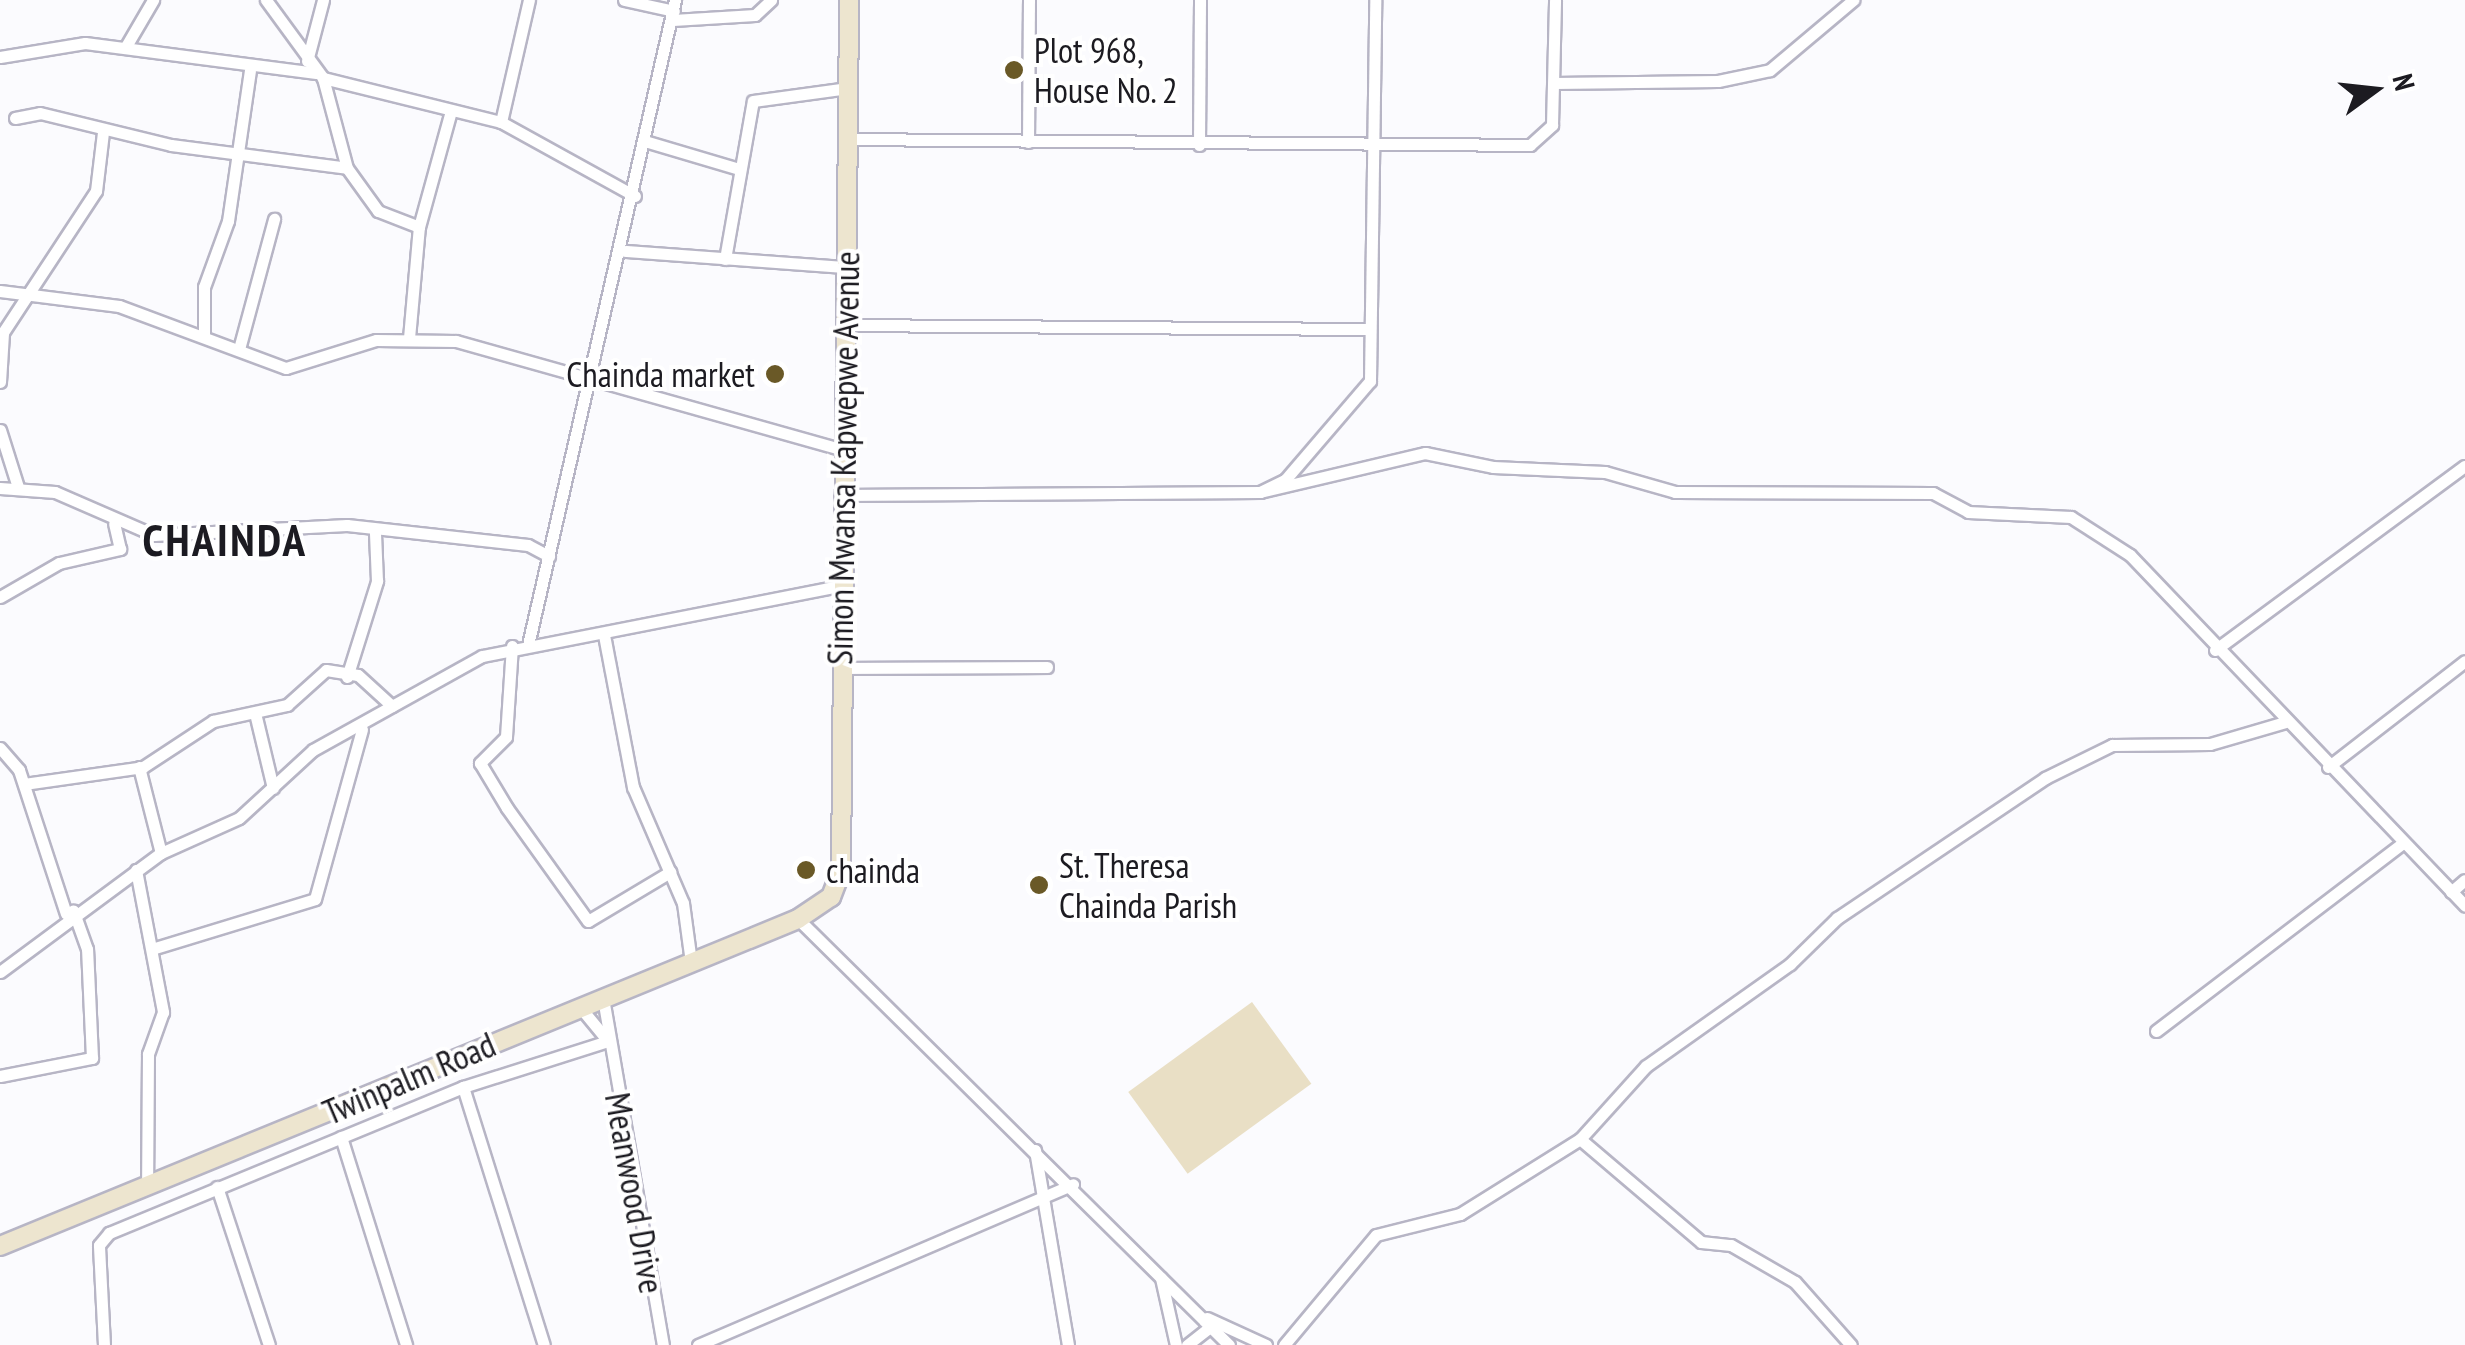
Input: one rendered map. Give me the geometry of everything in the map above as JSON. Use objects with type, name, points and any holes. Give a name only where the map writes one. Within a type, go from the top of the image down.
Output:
[{"type":"main road","name":"Simon Mwansa Kapwepwe Avenue","points":[[818,909],[841,871],[841,449],[849,0]]},
{"type":"main road","name":"Twinpalm Road","points":[[0,1246],[818,909]]},
{"type":"street","points":[[125,48],[153,0]]},
{"type":"street","points":[[266,0],[319,75],[347,168],[378,211],[419,226]]},
{"type":"street","points":[[306,60],[323,0]]},
{"type":"street","points":[[502,122],[529,0]]},
{"type":"street","points":[[624,0],[674,11],[755,16],[771,0]]},
{"type":"street","points":[[1028,142],[1029,0]]},
{"type":"street","points":[[1198,145],[1200,0]]},
{"type":"street","points":[[1260,492],[1284,480],[1362,400],[1370,329],[1375,0]]},
{"type":"street","points":[[847,139],[1530,145],[1548,134],[1554,83],[1555,0]]},
{"type":"street","points":[[1554,83],[1718,81],[1770,70],[1853,0]]},
{"type":"street","points":[[528,644],[625,251],[674,11]]},
{"type":"street","points":[[0,57],[73,44],[125,48],[250,71],[319,75],[502,122],[634,196]]},
{"type":"street","points":[[204,334],[204,287],[238,153],[250,71]]},
{"type":"street","points":[[725,260],[739,169],[756,98],[848,88]]},
{"type":"street","points":[[409,338],[419,226],[450,111]]},
{"type":"street","points":[[15,118],[40,113],[103,132],[347,168]]},
{"type":"street","points":[[0,382],[2,335],[24,293],[96,191],[103,132]]},
{"type":"street","points":[[648,142],[739,169]]},
{"type":"street","points":[[239,349],[274,219]]},
{"type":"street","points":[[625,251],[845,268]]},
{"type":"street","points":[[0,291],[102,302],[204,334],[286,368],[409,338],[456,341],[841,449]]},
{"type":"street","points":[[844,325],[1370,329]]},
{"type":"street","points":[[0,430],[18,487]]},
{"type":"street","points":[[842,495],[1260,492],[1426,453],[1493,468],[1605,472],[1675,492],[1933,493],[1968,512],[2034,510],[2103,532],[2465,906]]},
{"type":"street","points":[[2215,650],[2465,466]]},
{"type":"street","points":[[0,488],[55,492],[114,524],[154,536],[288,522],[375,534],[441,533],[549,556]]},
{"type":"street","points":[[0,597],[59,563],[120,549],[114,524]]},
{"type":"street","points":[[347,676],[377,581],[375,534]]},
{"type":"street","points":[[0,972],[70,912],[160,853],[224,827],[274,788],[313,750],[362,729],[392,706],[512,646],[604,635],[842,585]]},
{"type":"street","points":[[604,635],[633,788],[670,872],[691,962]]},
{"type":"street","points":[[512,646],[506,737],[480,763],[585,918],[670,872]]},
{"type":"street","points":[[2328,767],[2465,662]]},
{"type":"street","points":[[841,668],[1047,667]]},
{"type":"street","points":[[24,784],[139,767],[181,750],[213,721],[287,704],[326,670],[358,675],[392,706]]},
{"type":"street","points":[[255,714],[274,788]]},
{"type":"street","points":[[1284,1345],[1376,1235],[1460,1214],[1580,1139],[1646,1066],[1790,964],[1836,918],[2045,778],[2112,745],[2210,744],[2285,722]]},
{"type":"street","points":[[155,948],[314,899],[362,729]]},
{"type":"street","points":[[0,748],[24,784],[87,949],[92,1058],[0,1076]]},
{"type":"street","points":[[139,767],[160,853]]},
{"type":"street","points":[[2156,1032],[2403,843]]},
{"type":"street","points":[[136,870],[155,948],[163,1012],[148,1054],[147,1185]]},
{"type":"street","points":[[2451,892],[2465,880]]},
{"type":"street","points":[[798,919],[1073,1184],[1229,1345]]},
{"type":"street","name":"Meanwood Drive","points":[[603,998],[663,1345]]},
{"type":"street","points":[[104,1345],[102,1238],[463,1087],[608,1041],[580,1007]]},
{"type":"street","points":[[463,1087],[544,1345]]},
{"type":"street","points":[[342,1137],[406,1345]]},
{"type":"street","points":[[1580,1139],[1701,1242],[1731,1245],[1795,1282],[1851,1345]]},
{"type":"street","points":[[1035,1150],[1068,1345]]},
{"type":"street","points":[[698,1345],[1073,1184]]},
{"type":"street","points":[[218,1187],[269,1345]]},
{"type":"street","points":[[1160,1273],[1176,1345]]},
{"type":"street","points":[[1198,1314],[1266,1345]]},
{"type":"street","points":[[1187,1345],[1211,1326]]},
{"type":"shaded area","points":[[1252,1002],[1311,1084],[1188,1174],[1128,1092]]},
{"type":"place","name":"Plot 968, House No. 2","points":[[1014,70]]},
{"type":"place","name":"Chainda market","points":[[775,374]]},
{"type":"place","name":"chainda","points":[[806,870]]},
{"type":"place","name":"St. Theresa Chainda Parish","points":[[1039,885]]},
{"type":"district","name":"CHAINDA","points":[[225,540]]}]
